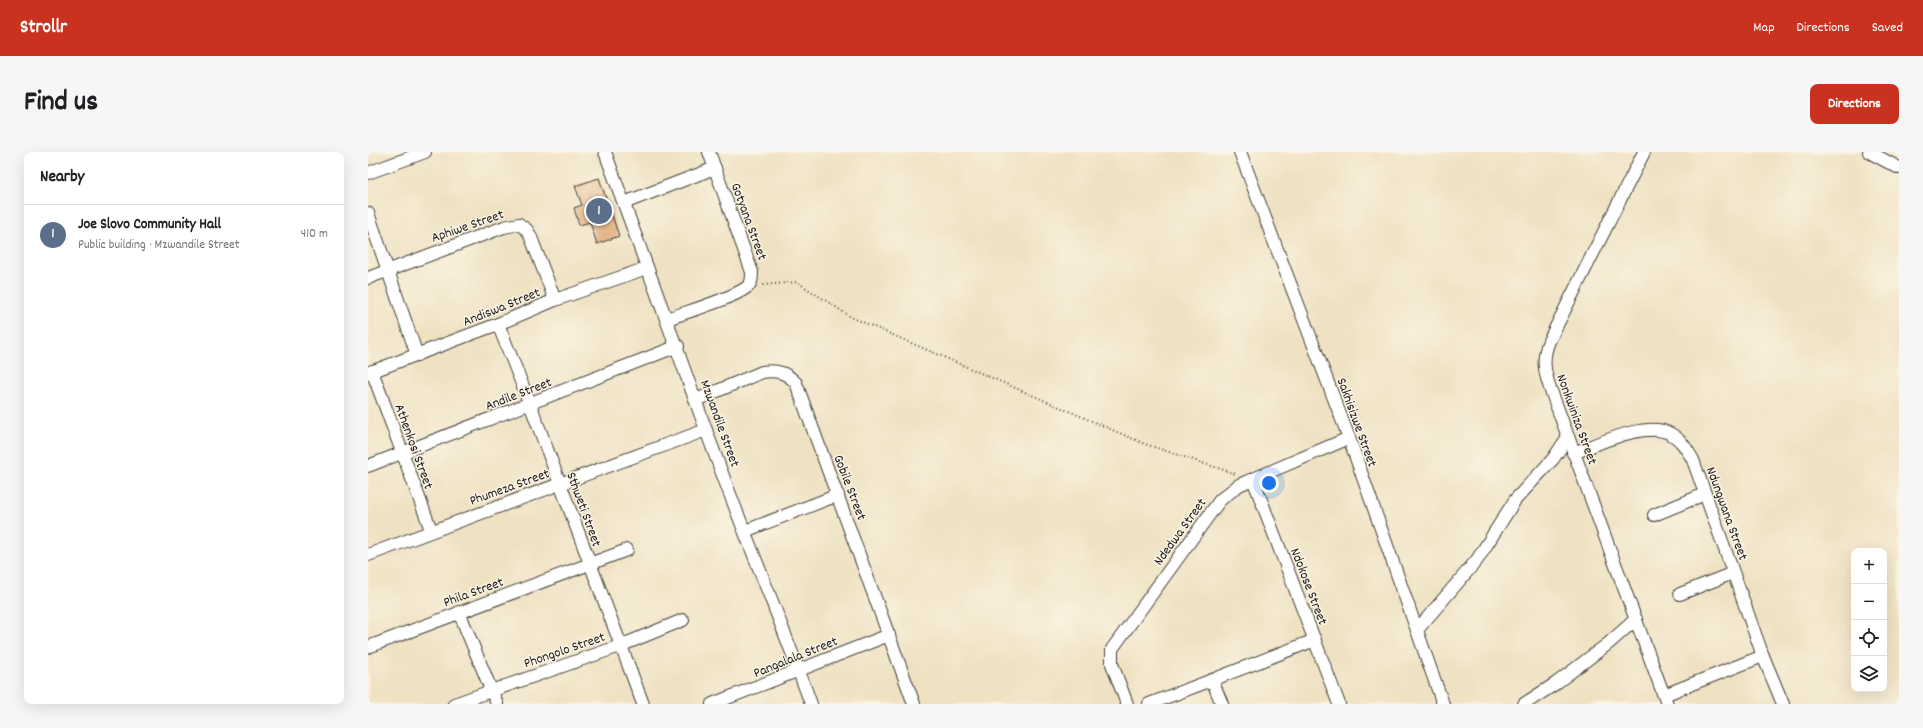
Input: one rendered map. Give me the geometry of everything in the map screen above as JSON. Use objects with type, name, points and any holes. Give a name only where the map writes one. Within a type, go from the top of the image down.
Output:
[{"type":"street","name":"Mzwandile Street","points":[[604,152],[678,346],[706,430],[799,669],[811,704]]},
{"type":"street","name":"Gotyana Street","points":[[709,152],[752,272],[750,285]]},
{"type":"street","name":"Sakhisizwe Street","points":[[1240,152],[1349,438],[1443,704]]},
{"type":"street","name":"Nonkwiniza Street","points":[[1644,152],[1546,348],[1544,360],[1546,376],[1666,700]]},
{"type":"street","points":[[1869,152],[1899,168]]},
{"type":"street","points":[[368,173],[420,153]]},
{"type":"street","points":[[624,203],[715,168]]},
{"type":"street","points":[[368,213],[417,355]]},
{"type":"street","name":"Aphiwe Street","points":[[368,278],[504,227],[519,224],[527,230],[530,235],[555,300]]},
{"type":"street","name":"Andiswa Street","points":[[370,372],[498,324],[555,300],[647,268]]},
{"type":"street","points":[[667,319],[737,294],[750,285]]},
{"type":"street","name":"Sthweti Street","points":[[498,324],[530,404],[643,704]]},
{"type":"street","name":"Andile Street","points":[[368,466],[678,346]]},
{"type":"street","name":"Athenkosi Street","points":[[370,372],[431,530]]},
{"type":"street","name":"Gobile Street","points":[[696,400],[762,372],[780,372],[789,376],[796,383],[890,635],[914,704]]},
{"type":"street","name":"Ndungwana Street","points":[[1574,453],[1649,429],[1664,431],[1676,438],[1688,451],[1763,656],[1783,704]]},
{"type":"street","name":"Phumeza Street","points":[[368,555],[431,530],[706,430]]},
{"type":"street","points":[[1417,630],[1477,560],[1507,511],[1552,459],[1568,437]]},
{"type":"street","name":"Ndedwa Street","points":[[1127,704],[1112,664],[1112,649],[1220,500],[1231,489],[1349,438]]},
{"type":"street","name":"Ndokose Street","points":[[1252,479],[1339,704]]},
{"type":"street","points":[[1654,515],[1704,494]]},
{"type":"street","points":[[745,531],[838,495]]},
{"type":"street","name":"Phila Street","points":[[368,647],[628,550]]},
{"type":"street","points":[[1680,594],[1733,573]]},
{"type":"street","points":[[459,612],[496,704]]},
{"type":"street","points":[[1524,704],[1554,684],[1609,643],[1636,619]]},
{"type":"street","name":"Phongolo Street","points":[[454,704],[620,646],[683,620]]},
{"type":"street","name":"Pangalala Street","points":[[712,704],[890,635]]},
{"type":"street","points":[[1149,704],[1315,640]]},
{"type":"street","points":[[1666,700],[1763,656]]},
{"type":"street","points":[[1212,680],[1222,704]]},
{"type":"path","points":[[750,285],[764,286],[797,282],[836,309],[851,317],[1145,444],[1252,479]]},
{"type":"building","points":[[599,178],[619,236],[597,244],[590,222],[579,225],[574,208],[582,205],[575,186]]},
{"type":"place","name":"Joe Slovo Community Hall","points":[[599,211]]}]
